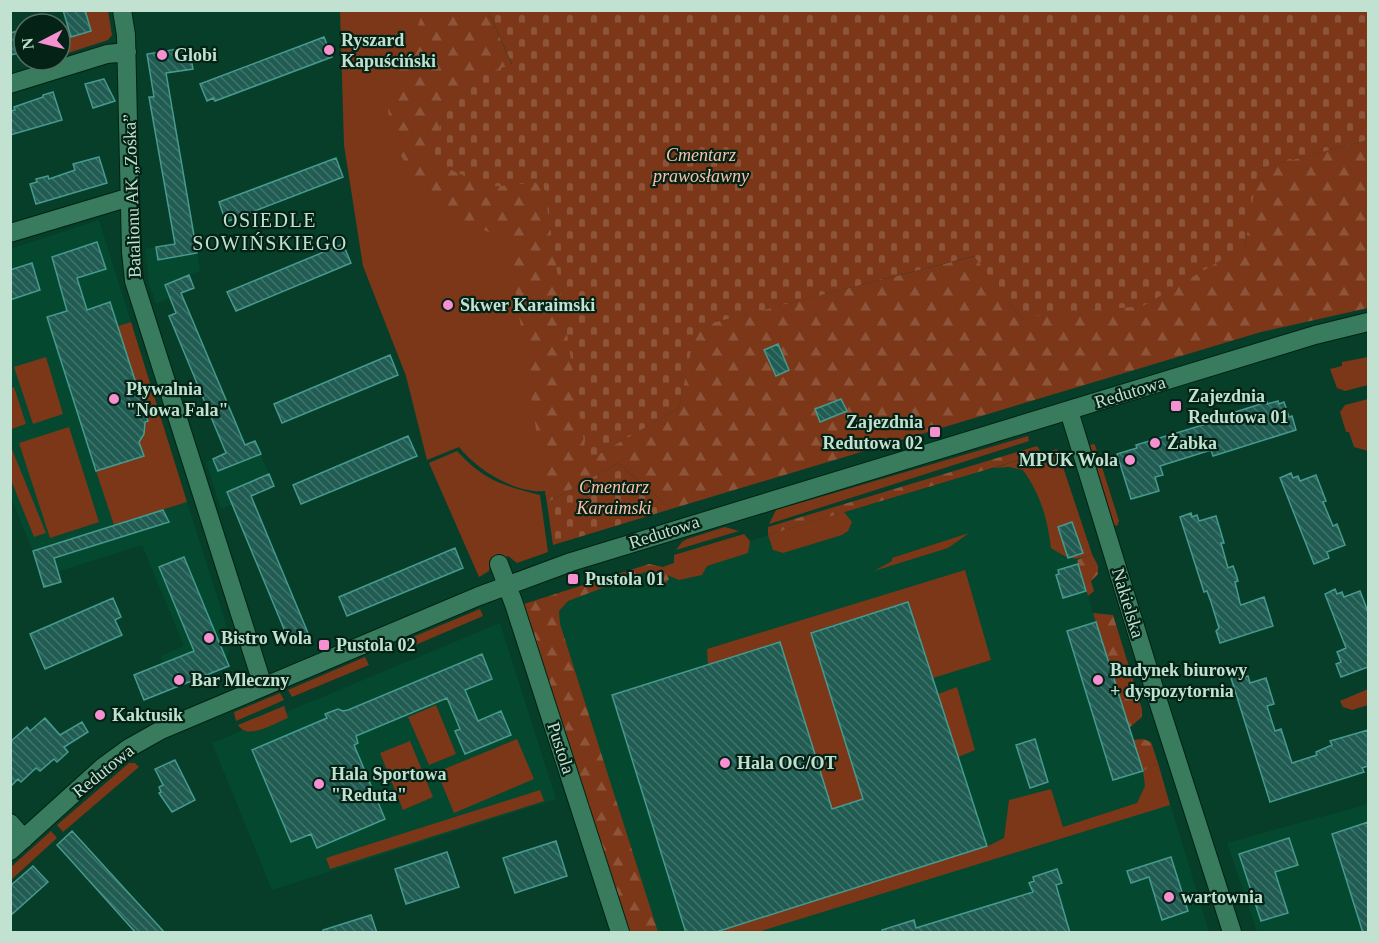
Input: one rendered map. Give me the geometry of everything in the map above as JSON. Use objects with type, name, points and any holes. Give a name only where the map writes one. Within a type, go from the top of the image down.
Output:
[{"type":"street","name":"Batalionu AK „Zośka”","points":[[122,10],[126,27],[130,252],[134,281],[263,686]]},
{"type":"street","points":[[10,84],[107,54],[127,52]]},
{"type":"street","points":[[10,233],[130,197]]},
{"type":"street","name":"Redutowa","points":[[10,851],[103,767],[129,748],[161,730],[507,585],[703,520],[1334,330],[1368,322]]},
{"type":"street","name":"Nakielska","points":[[1069,411],[1232,933]]},
{"type":"street","name":"Pustola","points":[[500,564],[620,933]]},
{"type":"street","points":[[10,823],[24,838]]},
{"type":"shaded area","points":[[99,220],[131,322],[71,341],[114,525],[187,502],[232,643],[226,658],[229,666],[144,700],[134,675],[163,664],[161,656],[184,646],[142,545],[41,577],[11,498],[10,249]]},
{"type":"shaded area","points":[[195,240],[200,271],[189,275],[194,288],[156,304],[149,284],[145,249]]},
{"type":"shaded area","points":[[255,441],[274,486],[221,509],[206,462]]},
{"type":"shaded area","points":[[1057,449],[1092,554],[1077,560],[1093,613],[1142,768],[1158,763],[1209,932],[647,932],[544,602]]},
{"type":"shaded area","points":[[500,623],[556,799],[272,890],[212,743]]},
{"type":"shaded area","points":[[1368,804],[1368,932],[1257,932],[1227,843]]},
{"type":"green space","points":[[85,11],[108,11],[112,35],[108,40],[72,52],[72,26],[91,31]]},
{"type":"green space","points":[[340,11],[488,11],[543,181],[547,503],[545,491],[521,488],[497,478],[475,464],[459,447],[427,460],[406,376],[363,266],[344,145]]},
{"type":"green space","points":[[423,11],[488,11],[512,65],[466,80],[459,88],[425,157],[487,187],[543,181],[588,460],[679,408],[695,327],[975,256],[1020,317],[1245,246],[1257,169],[1368,140],[1368,308],[1261,332],[671,509],[618,463],[547,503],[508,241],[436,208],[398,151],[390,125],[387,100]]},
{"type":"green space","name":"Cmentarz prawosławny","points":[[488,11],[1368,11],[1368,140],[1258,169],[1245,246],[1143,306],[1020,317],[974,256],[696,327],[679,408],[587,461],[543,182],[487,187],[425,157],[459,88],[466,81],[512,64]]},
{"type":"green space","name":"Pływalnia \"Nowa Fala\"","points":[[131,322],[187,502],[114,525],[96,471],[71,341]]},
{"type":"green space","points":[[46,357],[63,414],[33,424],[14,367]]},
{"type":"green space","points":[[1368,357],[1368,385],[1345,391],[1337,388],[1330,369],[1342,366],[1342,362]]},
{"type":"green space","points":[[14,387],[26,424],[11,429],[11,388]]},
{"type":"green space","points":[[1368,399],[1368,451],[1354,447],[1349,432],[1346,432],[1340,412],[1345,405]]},
{"type":"green space","points":[[69,427],[99,522],[50,538],[19,443]]},
{"type":"green space","points":[[1028,436],[1029,441],[769,524],[776,510]]},
{"type":"green space","points":[[1093,444],[1119,521],[1117,526],[1114,525],[1090,445]]},
{"type":"green space","points":[[1037,446],[1042,453],[768,535],[768,527]]},
{"type":"green space","points":[[11,447],[46,533],[34,537],[11,480]]},
{"type":"green space","points":[[1057,449],[1092,554],[1075,559],[1051,548],[1042,507],[1023,470],[1009,467],[993,468]]},
{"type":"green space","points":[[457,451],[476,469],[495,481],[540,495],[548,552],[517,563],[508,556],[490,563],[489,571],[479,577],[429,463]]},
{"type":"green space","name":"Cmentarz Karaimski","points":[[618,463],[671,509],[553,545],[547,503]]},
{"type":"green space","points":[[844,512],[852,522],[848,531],[842,535],[783,553],[773,550],[768,535]]},
{"type":"green space","points":[[725,527],[739,531],[676,550],[687,539]]},
{"type":"green space","points":[[969,533],[948,548],[874,571],[892,561],[892,558]]},
{"type":"green space","points":[[744,534],[750,541],[748,553],[707,566],[702,575],[679,580],[667,575],[663,567],[674,563],[674,555]]},
{"type":"green space","points":[[1092,554],[1098,566],[1098,574],[1091,581],[1094,591],[1088,596],[1077,560]]},
{"type":"green space","points":[[649,564],[663,567],[669,579],[665,584],[660,585],[645,572],[568,601],[559,611],[560,624],[658,932],[627,932],[524,604]]},
{"type":"green space","points":[[965,570],[991,660],[933,678],[908,602],[811,632],[863,799],[832,809],[708,665],[707,649]]},
{"type":"green space","points":[[480,609],[483,616],[406,649],[396,644]]},
{"type":"green space","points":[[1093,613],[1113,615],[1142,709],[1142,717],[1129,728]]},
{"type":"green space","points":[[365,657],[369,665],[292,697],[288,690]]},
{"type":"green space","points":[[957,687],[975,750],[958,757],[938,694]]},
{"type":"green space","points":[[1368,689],[1368,705],[1352,710],[1343,707],[1340,701]]},
{"type":"green space","points":[[280,693],[284,700],[236,721],[234,712]]},
{"type":"green space","points":[[436,705],[456,754],[429,765],[408,717]]},
{"type":"green space","points":[[284,706],[288,718],[269,727],[248,731],[238,725]]},
{"type":"green space","points":[[517,739],[534,779],[454,813],[437,772]]},
{"type":"green space","points":[[1143,739],[1151,742],[1158,763],[1143,771],[1133,740]]},
{"type":"green space","points":[[410,741],[433,797],[403,810],[380,753]]},
{"type":"green space","points":[[129,763],[135,763],[139,767],[63,832],[57,825]]},
{"type":"green space","points":[[1158,763],[1170,805],[758,932],[713,932],[988,846],[1004,838],[1009,800],[1051,789],[1063,827],[1137,803],[1145,786],[1143,771]]},
{"type":"green space","points":[[540,790],[544,801],[330,869],[326,858]]},
{"type":"green space","points":[[51,831],[57,838],[11,880],[11,867]]},
{"type":"building","points":[[63,10],[85,10],[91,31],[72,37],[72,12],[64,12]]},
{"type":"building","points":[[12,32],[12,55],[10,55],[10,33]]},
{"type":"building","points":[[324,37],[332,57],[215,101],[213,98],[207,101],[200,84]]},
{"type":"building","points":[[189,47],[193,69],[166,73],[197,253],[158,260],[156,247],[175,244],[149,97],[154,97],[147,54]]},
{"type":"building","points":[[104,79],[115,101],[93,108],[85,84]]},
{"type":"building","points":[[53,92],[62,120],[10,135],[10,111],[15,110],[14,107]]},
{"type":"building","points":[[99,157],[107,183],[36,204],[30,184],[37,182],[36,179],[48,176],[49,179],[75,170],[73,164]]},
{"type":"building","points":[[336,158],[343,177],[226,222],[219,202]]},
{"type":"building","points":[[97,242],[106,269],[77,278],[87,310],[110,302],[148,421],[145,422],[144,434],[139,442],[144,456],[96,471],[47,317],[67,311],[52,257]]},
{"type":"building","points":[[343,244],[351,263],[236,311],[227,292]]},
{"type":"building","points":[[32,263],[40,290],[10,300],[10,270]]},
{"type":"building","points":[[189,275],[194,288],[181,293],[245,445],[255,441],[261,454],[218,471],[213,459],[226,453],[169,316],[176,313],[165,285]]},
{"type":"building","points":[[778,344],[789,370],[776,376],[764,350]]},
{"type":"building","points":[[390,355],[398,375],[282,423],[274,404]]},
{"type":"building","points":[[841,399],[847,411],[820,422],[815,409]]},
{"type":"building","points":[[1278,401],[1279,404],[1284,402],[1289,417],[1292,416],[1296,430],[1213,456],[1211,450],[1160,466],[1163,475],[1155,477],[1159,491],[1131,499],[1117,454],[1137,448],[1136,445],[1203,425],[1203,422],[1267,402],[1267,404]]},
{"type":"building","points":[[408,436],[417,456],[301,504],[293,485]]},
{"type":"building","points":[[1291,473],[1293,478],[1298,476],[1300,481],[1316,475],[1326,501],[1323,502],[1333,526],[1337,524],[1345,545],[1327,552],[1329,558],[1314,564],[1280,478]]},
{"type":"building","points":[[269,474],[274,486],[251,496],[308,633],[289,641],[227,492]]},
{"type":"building","points":[[163,510],[169,522],[54,558],[61,582],[44,587],[33,551]]},
{"type":"building","points":[[1191,513],[1192,517],[1197,515],[1199,521],[1216,516],[1228,568],[1233,566],[1238,581],[1235,582],[1241,605],[1264,597],[1273,626],[1220,643],[1216,631],[1219,628],[1211,602],[1207,591],[1204,592],[1180,517]]},
{"type":"building","points":[[1072,522],[1083,553],[1068,558],[1058,527]]},
{"type":"building","points":[[455,548],[463,568],[347,616],[339,597]]},
{"type":"building","points":[[184,557],[229,666],[144,700],[134,675],[194,651],[159,567]]},
{"type":"building","points":[[1078,564],[1086,591],[1063,598],[1056,575],[1059,574],[1058,570]]},
{"type":"building","points":[[1335,589],[1337,594],[1342,592],[1344,597],[1360,591],[1368,612],[1368,667],[1341,677],[1336,664],[1341,662],[1337,652],[1346,648],[1325,594]]},
{"type":"building","points":[[113,598],[121,617],[115,620],[122,635],[45,669],[30,634]]},
{"type":"building","name":"Hala OC/OT","points":[[908,602],[987,846],[713,933],[686,933],[612,695],[780,642],[832,809],[863,799],[811,633]]},
{"type":"building","name":"Budynek biurowy + dyspozytornia","points":[[1096,622],[1143,771],[1113,780],[1067,631]]},
{"type":"building","name":"Hala Sportowa \"Reduta\"","points":[[482,654],[492,679],[465,690],[478,721],[501,711],[511,735],[465,754],[455,731],[460,729],[447,698],[356,736],[358,743],[354,745],[385,819],[317,848],[311,834],[291,842],[252,750],[327,718],[325,714],[338,709],[348,710]]},
{"type":"building","points":[[1241,675],[1242,678],[1248,676],[1250,683],[1266,678],[1274,704],[1267,706],[1275,731],[1281,729],[1292,763],[1317,755],[1316,752],[1332,745],[1330,741],[1368,730],[1368,766],[1362,768],[1364,772],[1270,802],[1231,678]]},
{"type":"building","points":[[45,718],[60,735],[82,722],[88,732],[64,747],[68,752],[57,762],[54,759],[40,771],[36,768],[21,782],[18,779],[10,787],[10,742],[27,727],[30,731]]},
{"type":"building","points":[[1035,739],[1048,782],[1030,788],[1016,745]]},
{"type":"building","points":[[175,760],[195,800],[172,812],[159,793],[161,792],[159,787],[163,785],[155,769]]},
{"type":"building","points":[[1368,822],[1368,933],[1363,933],[1332,834]]},
{"type":"building","points":[[72,831],[165,933],[136,933],[57,845]]},
{"type":"building","points":[[1289,838],[1298,865],[1275,872],[1288,913],[1261,921],[1239,854]]},
{"type":"building","points":[[556,841],[567,876],[515,893],[503,858]]},
{"type":"building","points":[[447,852],[459,887],[406,904],[395,869]]},
{"type":"building","name":"wartownia","points":[[1171,857],[1188,911],[1162,920],[1149,877],[1131,883],[1127,871]]},
{"type":"building","points":[[33,866],[48,882],[10,916],[10,886]]},
{"type":"building","points":[[1057,869],[1062,883],[1056,885],[1070,933],[882,933],[882,930],[914,920],[916,928],[1033,892],[1029,883],[1034,881],[1033,877]]},
{"type":"building","points":[[371,915],[377,933],[323,933],[323,930]]},
{"type":"place","name":"Ryszard Kapuściński","points":[[329,50]]},
{"type":"place","name":"Globi","points":[[162,55]]},
{"type":"place","name":"Skwer Karaimski","points":[[448,305]]},
{"type":"place","name":"Pływalnia \"Nowa Fala\"","points":[[114,399]]},
{"type":"place","name":"Zajezdnia Redutowa 01","points":[[1176,406]]},
{"type":"place","name":"Zajezdnia Redutowa 02","points":[[935,432]]},
{"type":"place","name":"Żabka","points":[[1155,443]]},
{"type":"place","name":"MPUK Wola","points":[[1130,460]]},
{"type":"place","name":"Pustola 01","points":[[573,579]]},
{"type":"place","name":"Bistro Wola","points":[[209,638]]},
{"type":"place","name":"Pustola 02","points":[[324,645]]},
{"type":"place","name":"Bar Mleczny","points":[[179,680]]},
{"type":"place","name":"Budynek biurowy + dyspozytornia","points":[[1098,680]]},
{"type":"place","name":"Kaktusik","points":[[100,715]]},
{"type":"place","name":"Hala OC/OT","points":[[725,763]]},
{"type":"place","name":"Hala Sportowa \"Reduta\"","points":[[319,784]]},
{"type":"place","name":"wartownia","points":[[1169,897]]},
{"type":"district","name":"OSIEDLE SOWIŃSKIEGO","points":[[270,232]]}]
